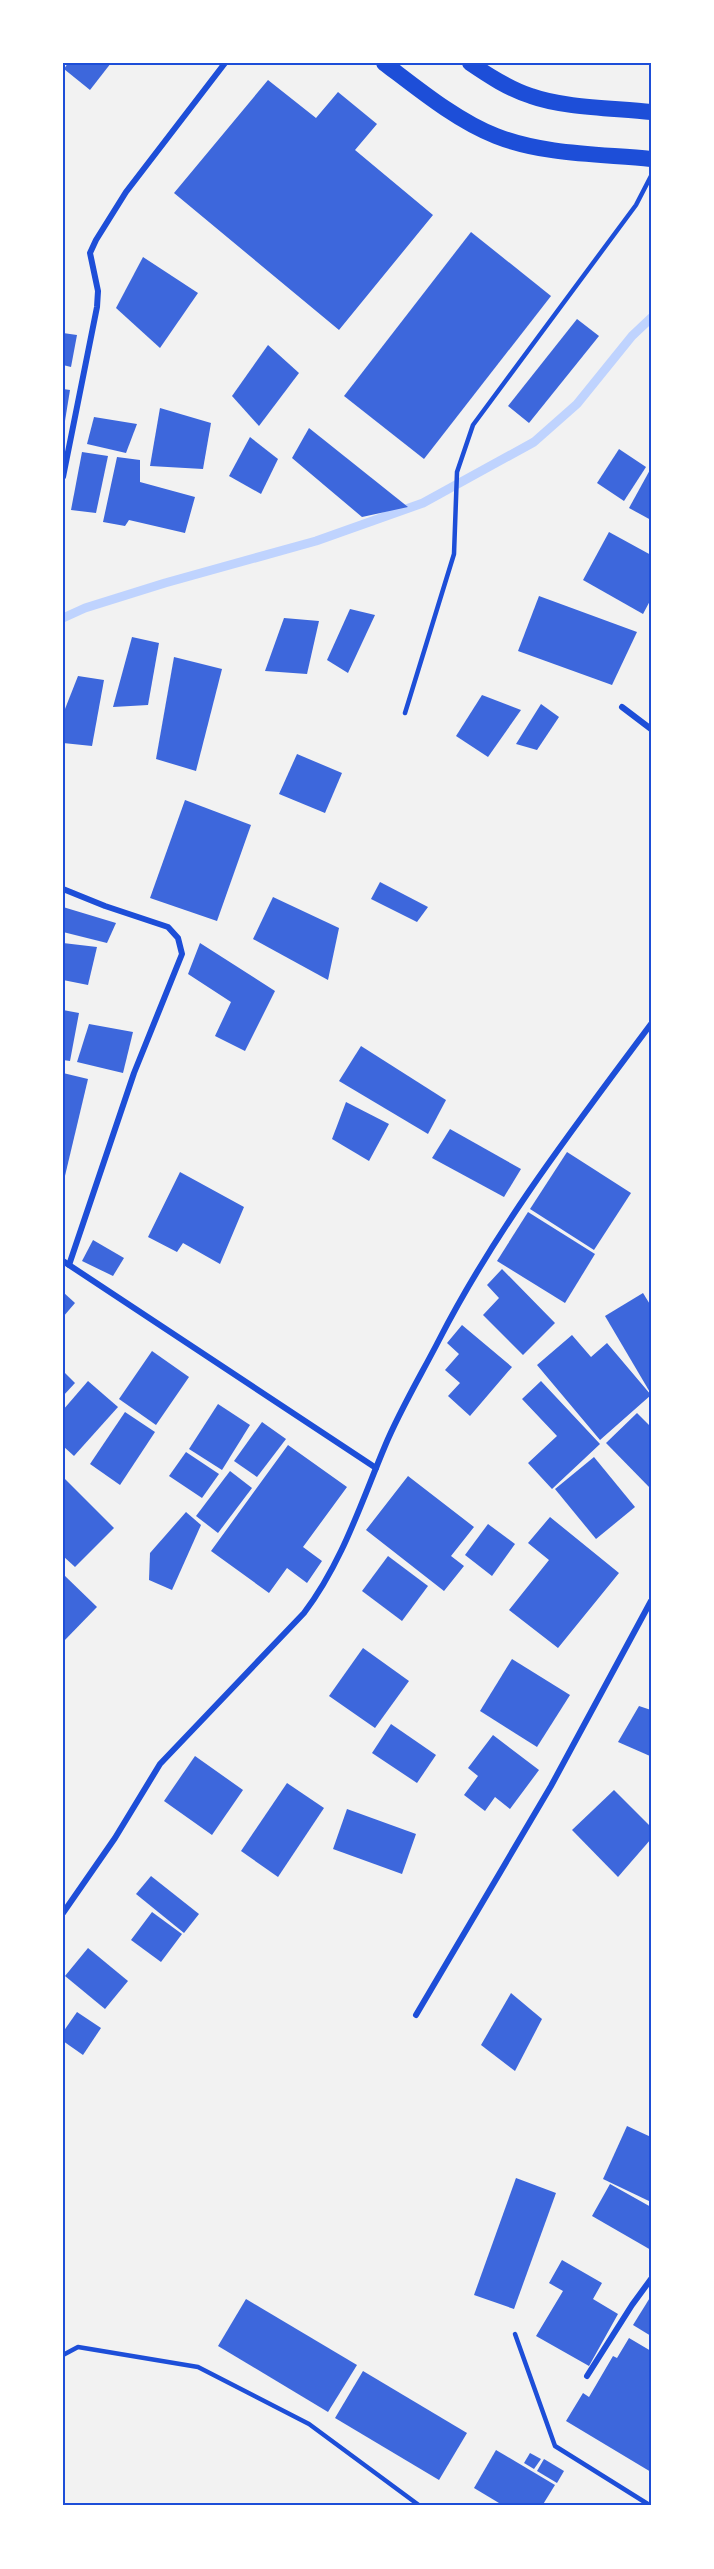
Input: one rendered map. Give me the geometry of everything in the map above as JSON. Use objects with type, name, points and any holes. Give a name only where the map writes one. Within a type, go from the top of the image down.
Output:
[{"type":"highway","points":[[384,63],[449,109],[498,137],[535,147],[651,159]]},
{"type":"highway","points":[[470,63],[499,82],[549,101],[651,112]]},
{"type":"street","points":[[63,477],[97,307],[98,291],[90,253],[105,222],[126,192],[225,63]]},
{"type":"street","points":[[622,707],[651,729]]},
{"type":"street","points":[[63,889],[168,927],[178,938],[182,954],[134,1073],[66,1263],[376,1468]]},
{"type":"street","points":[[63,1913],[115,1838],[160,1764],[304,1613],[322,1590],[349,1535],[386,1443],[482,1262],[529,1191],[651,1024]]},
{"type":"street","points":[[417,2015],[551,1786],[651,1601]]},
{"type":"street","points":[[587,2376],[651,2279]]},
{"type":"lane","points":[[405,713],[454,554],[457,472],[473,425],[636,206],[651,176]]},
{"type":"lane","points":[[515,2334],[555,2446],[651,2506]]},
{"type":"lane","points":[[63,2355],[78,2347],[198,2367],[309,2424],[420,2506]]},
{"type":"building","points":[[68,63],[111,63],[90,90],[64,69]]},
{"type":"building","points":[[268,80],[316,118],[338,92],[377,124],[355,150],[433,215],[339,330],[174,193]]},
{"type":"building","points":[[471,232],[551,296],[424,459],[344,396]]},
{"type":"building","points":[[143,257],[198,293],[160,348],[116,308]]},
{"type":"building","points":[[577,319],[599,336],[529,423],[508,406]]},
{"type":"building","points":[[63,333],[77,335],[71,367],[63,365]]},
{"type":"building","points":[[268,345],[299,373],[259,426],[232,396]]},
{"type":"building","points":[[63,389],[70,390],[64,427],[63,426]]},
{"type":"building","points":[[160,408],[211,423],[203,469],[150,466]]},
{"type":"building","points":[[94,417],[137,424],[126,453],[87,444]]},
{"type":"building","points":[[309,428],[408,507],[362,517],[292,458]]},
{"type":"building","points":[[250,437],[278,459],[261,494],[229,476]]},
{"type":"building","points":[[619,449],[646,467],[624,501],[597,483]]},
{"type":"building","points":[[82,452],[108,456],[96,513],[71,510]]},
{"type":"building","points":[[117,457],[140,460],[140,482],[195,497],[185,533],[129,520],[125,526],[103,522]]},
{"type":"building","points":[[651,468],[651,520],[629,508]]},
{"type":"building","points":[[609,532],[651,555],[651,599],[643,614],[583,580]]},
{"type":"building","points":[[539,596],[637,632],[612,685],[518,651]]},
{"type":"building","points":[[350,609],[375,615],[348,673],[327,660]]},
{"type":"building","points":[[284,618],[319,621],[307,674],[265,671]]},
{"type":"building","points":[[132,637],[159,643],[148,705],[113,707]]},
{"type":"building","points":[[174,657],[222,669],[196,771],[156,759]]},
{"type":"building","points":[[78,676],[104,680],[92,746],[63,743],[63,714]]},
{"type":"building","points":[[482,695],[521,710],[488,757],[456,736]]},
{"type":"building","points":[[541,704],[559,717],[537,750],[516,744]]},
{"type":"building","points":[[297,754],[342,773],[325,813],[279,794]]},
{"type":"building","points":[[185,800],[251,825],[217,921],[150,898]]},
{"type":"building","points":[[380,882],[428,907],[417,922],[371,899]]},
{"type":"building","points":[[273,897],[339,928],[328,980],[253,939]]},
{"type":"building","points":[[63,907],[116,923],[107,943],[63,932]]},
{"type":"building","points":[[63,943],[97,947],[88,985],[63,980]]},
{"type":"building","points":[[200,943],[275,991],[245,1051],[215,1036],[231,1002],[188,974]]},
{"type":"building","points":[[63,1010],[79,1013],[70,1061],[63,1060]]},
{"type":"building","points":[[89,1024],[133,1032],[123,1073],[77,1062]]},
{"type":"building","points":[[361,1046],[446,1100],[428,1134],[339,1081]]},
{"type":"building","points":[[63,1073],[88,1079],[64,1180],[63,1179]]},
{"type":"building","points":[[346,1102],[389,1124],[369,1161],[332,1139]]},
{"type":"building","points":[[450,1129],[521,1169],[504,1197],[432,1158]]},
{"type":"building","points":[[567,1152],[631,1193],[594,1250],[530,1209]]},
{"type":"building","points":[[180,1172],[244,1207],[220,1264],[183,1243],[177,1252],[148,1237]]},
{"type":"building","points":[[528,1212],[595,1254],[565,1303],[497,1261]]},
{"type":"building","points":[[93,1240],[124,1258],[113,1276],[82,1261]]},
{"type":"building","points":[[502,1269],[555,1323],[523,1355],[483,1315],[499,1298],[487,1285]]},
{"type":"building","points":[[63,1292],[75,1303],[63,1317]]},
{"type":"building","points":[[643,1293],[651,1306],[651,1394],[605,1316]]},
{"type":"building","points":[[462,1325],[512,1367],[470,1416],[448,1396],[460,1383],[445,1370],[459,1354],[447,1343]]},
{"type":"building","points":[[572,1335],[591,1357],[607,1343],[651,1395],[600,1440],[537,1365]]},
{"type":"building","points":[[152,1351],[189,1377],[156,1425],[119,1399]]},
{"type":"building","points":[[63,1371],[75,1383],[63,1396]]},
{"type":"building","points":[[88,1381],[118,1407],[74,1456],[63,1446],[63,1410]]},
{"type":"building","points":[[541,1381],[600,1444],[552,1489],[528,1463],[557,1436],[522,1399]]},
{"type":"building","points":[[218,1404],[250,1425],[222,1470],[189,1449]]},
{"type":"building","points":[[125,1412],[155,1432],[120,1485],[90,1464]]},
{"type":"building","points":[[637,1413],[651,1427],[651,1489],[606,1443]]},
{"type":"building","points":[[262,1422],[286,1439],[257,1477],[234,1461]]},
{"type":"building","points":[[288,1445],[347,1487],[303,1547],[322,1561],[307,1583],[287,1568],[269,1593],[211,1551]]},
{"type":"building","points":[[186,1452],[219,1474],[202,1498],[169,1476]]},
{"type":"building","points":[[594,1457],[635,1507],[596,1539],[555,1489]]},
{"type":"building","points":[[230,1471],[252,1488],[218,1533],[196,1516]]},
{"type":"building","points":[[408,1476],[474,1527],[451,1556],[464,1566],[444,1591],[366,1530]]},
{"type":"building","points":[[63,1477],[114,1528],[75,1567],[63,1556]]},
{"type":"building","points":[[186,1512],[201,1525],[172,1590],[149,1580],[150,1553]]},
{"type":"building","points":[[550,1517],[619,1573],[558,1648],[509,1610],[549,1560],[528,1543]]},
{"type":"building","points":[[488,1524],[515,1544],[492,1576],[465,1555]]},
{"type":"building","points":[[388,1556],[428,1586],[402,1621],[362,1591]]},
{"type":"building","points":[[63,1574],[97,1607],[63,1642]]},
{"type":"building","points":[[363,1648],[409,1681],[375,1728],[329,1696]]},
{"type":"building","points":[[512,1659],[570,1695],[537,1747],[480,1711]]},
{"type":"building","points":[[639,1706],[651,1710],[650,1756],[618,1742]]},
{"type":"building","points":[[391,1724],[436,1755],[417,1783],[372,1753]]},
{"type":"building","points":[[493,1735],[539,1770],[510,1809],[495,1797],[485,1811],[464,1795],[478,1776],[468,1768]]},
{"type":"building","points":[[195,1756],[243,1790],[212,1835],[164,1801]]},
{"type":"building","points":[[287,1783],[324,1808],[278,1877],[241,1851]]},
{"type":"building","points":[[614,1790],[651,1827],[651,1839],[618,1877],[572,1830]]},
{"type":"building","points":[[347,1809],[416,1834],[402,1874],[333,1849]]},
{"type":"building","points":[[151,1876],[199,1914],[184,1933],[136,1894]]},
{"type":"building","points":[[152,1912],[182,1934],[161,1962],[131,1940]]},
{"type":"building","points":[[88,1948],[128,1981],[105,2009],[65,1976]]},
{"type":"building","points":[[511,1993],[542,2019],[515,2071],[481,2045]]},
{"type":"building","points":[[77,2012],[101,2028],[83,2055],[63,2041],[63,2032]]},
{"type":"building","points":[[627,2126],[651,2137],[651,2202],[603,2179]]},
{"type":"building","points":[[516,2178],[556,2193],[514,2309],[474,2295]]},
{"type":"building","points":[[610,2184],[651,2207],[651,2250],[592,2216]]},
{"type":"building","points":[[562,2260],[602,2283],[593,2299],[618,2314],[589,2366],[536,2336],[563,2291],[549,2283]]},
{"type":"building","points":[[651,2296],[651,2336],[633,2325]]},
{"type":"building","points":[[246,2299],[357,2365],[328,2412],[218,2346]]},
{"type":"building","points":[[629,2338],[651,2351],[651,2472],[566,2421],[583,2393],[589,2397],[613,2356],[617,2358]]},
{"type":"building","points":[[363,2371],[467,2433],[439,2480],[335,2418]]},
{"type":"building","points":[[496,2450],[555,2485],[542,2506],[504,2506],[474,2488]]},
{"type":"building","points":[[530,2453],[541,2459],[534,2469],[524,2463]]},
{"type":"building","points":[[544,2459],[564,2471],[557,2483],[537,2471]]},
{"type":"waterway","points":[[63,618],[85,608],[165,583],[316,541],[423,503],[534,442],[577,404],[632,336],[651,318]]}]
